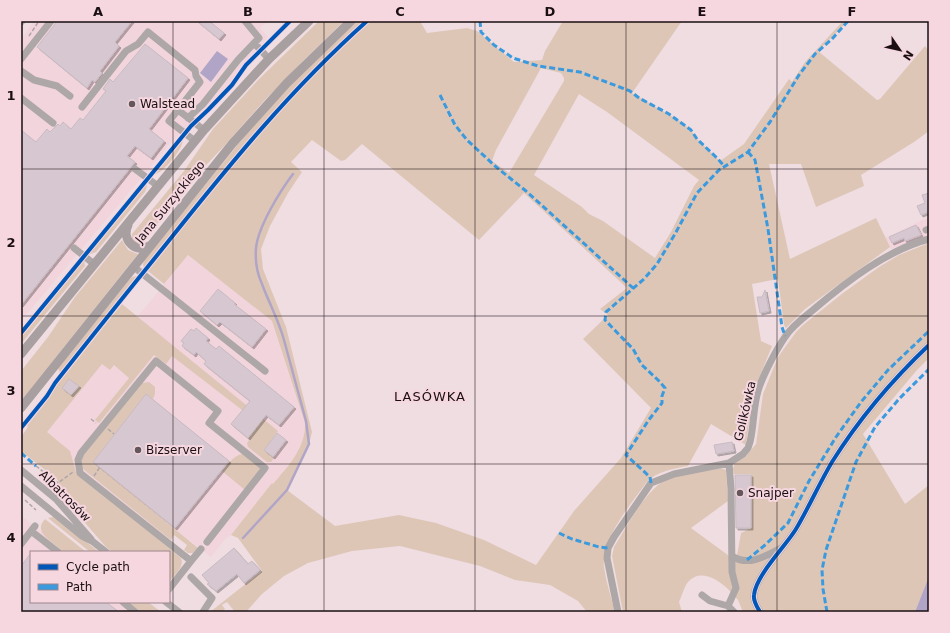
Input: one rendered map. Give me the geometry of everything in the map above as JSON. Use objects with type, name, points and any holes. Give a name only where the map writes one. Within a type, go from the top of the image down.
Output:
[{"type":"main road","name":"Jana Surzyckiego","points":[[21,354],[204,130],[269,59],[309,21]]},
{"type":"main road","name":"Jana Surzyckiego","points":[[21,408],[250,123],[300,70],[351,21]]},
{"type":"main road","points":[[131,218],[126,232],[130,244],[135,247],[144,248],[154,242]]},
{"type":"street","points":[[21,59],[51,21]]},
{"type":"street","points":[[188,118],[203,104],[238,60],[259,38],[245,21]]},
{"type":"street","points":[[82,107],[126,51],[138,44],[148,32],[195,70],[196,76],[200,82],[169,121],[195,141]]},
{"type":"street","points":[[254,43],[269,59]]},
{"type":"street","points":[[21,71],[34,80],[57,86],[70,96]]},
{"type":"street","points":[[21,98],[53,123]]},
{"type":"street","points":[[178,110],[204,130]]},
{"type":"street","points":[[135,169],[158,186]]},
{"type":"street","name":"Golikówka","points":[[618,612],[607,558],[608,548],[651,483],[674,474],[729,463],[743,454],[749,446],[758,391],[775,353],[790,331],[833,293],[863,272],[898,250],[929,239]]},
{"type":"street","points":[[74,248],[94,264]]},
{"type":"street","points":[[134,267],[265,371]]},
{"type":"street","points":[[760,612],[754,599],[756,587],[764,572],[784,546],[798,524],[829,468],[851,433],[905,368],[929,345]]},
{"type":"street","points":[[191,561],[80,473],[78,467],[78,460],[81,453],[156,361],[218,411],[209,423],[266,468],[206,542]]},
{"type":"street","points":[[728,606],[736,588],[732,572],[731,489],[729,463]]},
{"type":"street","name":"Albatrosów","points":[[21,470],[48,491],[92,541]]},
{"type":"street","name":"Albatrosów","points":[[21,486],[82,536],[92,541],[105,551]]},
{"type":"street","points":[[21,544],[33,529],[57,551]]},
{"type":"street","points":[[732,556],[739,561],[755,560],[784,546]]},
{"type":"street","points":[[170,588],[201,549]]},
{"type":"street","points":[[191,577],[212,598],[203,612]]},
{"type":"street","points":[[702,595],[710,601],[728,606],[734,612]]},
{"type":"street","points":[[124,603],[135,612]]},
{"type":"street","points":[[167,603],[178,612]]},
{"type":"path","points":[[28,37],[39,21]]},
{"type":"path","points":[[36,466],[58,483],[70,475],[78,467]]},
{"type":"path","points":[[36,466],[44,478],[48,491]]},
{"type":"path","points":[[90,480],[100,467]]},
{"type":"path","points":[[21,495],[36,498]]},
{"type":"path","points":[[21,495],[36,510]]},
{"type":"shaded area","points":[[34,21],[268,21],[260,28],[268,37],[243,64],[230,82],[169,145],[21,321],[21,39]]},
{"type":"shaded area","points":[[319,21],[344,21],[264,101],[193,179],[144,241],[141,243],[136,243],[132,239],[132,234],[184,171],[213,129],[259,79]]},
{"type":"shaded area","points":[[357,21],[364,21],[304,79],[276,109],[222,171],[144,268],[143,264],[145,259],[248,132],[294,82]]},
{"type":"shaded area","points":[[371,21],[420,21],[427,33],[467,28],[477,31],[514,62],[542,60],[545,51],[563,21],[682,21],[632,93],[680,121],[691,130],[697,139],[720,161],[744,144],[789,79],[792,82],[805,62],[843,21],[848,21],[818,51],[877,100],[880,99],[925,46],[929,51],[929,131],[861,175],[864,186],[816,207],[801,164],[769,164],[790,259],[876,218],[890,247],[805,309],[786,328],[784,325],[778,279],[752,284],[761,341],[772,346],[753,393],[746,445],[711,424],[688,466],[660,473],[646,483],[618,522],[607,545],[604,556],[605,573],[615,612],[587,612],[578,601],[550,585],[515,580],[480,566],[400,546],[352,551],[308,563],[284,576],[262,594],[246,612],[235,612],[227,602],[222,605],[225,609],[223,611],[224,612],[210,612],[262,571],[238,538],[231,535],[295,456],[303,441],[305,423],[272,321],[188,255],[164,284],[148,271],[221,178],[267,124],[305,84]],"holes":[[[541,68],[561,73],[564,81],[509,173],[492,161],[496,150]],[[579,94],[607,112],[699,180],[694,186],[671,232],[655,258],[534,175]],[[312,140],[341,161],[345,160],[362,144],[479,240],[524,193],[627,288],[600,309],[608,315],[583,339],[651,408],[621,458],[574,511],[536,565],[484,540],[436,523],[399,515],[335,526],[287,490],[309,444],[312,432],[286,327],[263,269],[261,249],[270,226],[288,193],[302,172],[291,162]]]},
{"type":"shaded area","points":[[217,51],[228,59],[211,82],[200,73]]},
{"type":"shaded area","points":[[183,138],[181,147],[172,160],[162,170],[153,175]]},
{"type":"shaded area","points":[[146,184],[147,186],[145,192],[96,252],[88,255]]},
{"type":"shaded area","points":[[929,217],[929,236],[891,249],[885,238]]},
{"type":"shaded area","points":[[122,240],[128,250],[138,254],[21,401],[21,371],[48,337],[75,297]]},
{"type":"shaded area","points":[[929,243],[929,358],[863,434],[905,504],[929,485],[929,577],[915,612],[743,612],[738,600],[728,589],[715,579],[701,575],[694,577],[685,586],[679,602],[682,612],[623,612],[612,556],[614,547],[647,497],[663,481],[672,477],[721,468],[726,470],[728,501],[691,528],[736,561],[741,533],[751,528],[751,474],[734,474],[733,469],[735,462],[746,456],[756,444],[763,394],[778,357],[796,332],[803,325],[843,293],[879,267],[899,255]]},
{"type":"shaded area","points":[[188,255],[272,321],[305,423],[306,433],[297,454],[231,535],[225,539],[211,557],[175,529],[160,546],[59,465],[44,432]]},
{"type":"shaded area","points":[[84,259],[85,266],[21,344],[21,337]]},
{"type":"shaded area","points":[[137,276],[61,373],[58,368],[129,280],[132,277]]},
{"type":"shaded area","points":[[122,304],[278,431],[264,450],[274,458],[271,462],[267,462],[248,447],[247,443],[250,439],[248,438],[259,423],[172,356],[166,364],[154,355],[99,423],[95,420],[129,378],[114,365],[110,370],[102,364],[47,432],[70,451],[76,472],[181,558],[182,565],[170,581],[170,551],[111,551],[50,484],[39,469],[57,483],[58,480],[21,451],[21,437],[28,427],[27,426],[48,399],[53,390]]},
{"type":"shaded area","points":[[149,382],[155,387],[153,399],[146,394],[93,462],[198,548],[193,553],[188,553],[184,550],[187,545],[174,535],[171,540],[83,469],[81,463],[82,457],[142,383]]},
{"type":"shaded area","points":[[242,454],[257,464],[260,469],[245,490],[222,471],[233,458]]},
{"type":"shaded area","points":[[24,518],[67,551],[30,551],[30,603],[132,603],[144,612],[21,612],[21,521]]},
{"type":"shaded area","points":[[48,518],[57,518],[98,551],[89,551]]},
{"type":"shaded area","points":[[45,519],[85,551],[62,551],[47,539],[42,533],[42,523]]},
{"type":"shaded area","points":[[929,577],[929,612],[915,612],[928,579]]},
{"type":"shaded area","points":[[128,603],[149,603],[161,612],[140,612]]},
{"type":"building","points":[[56,21],[132,21],[115,42],[119,46],[100,71],[102,73],[95,82],[92,80],[87,88],[37,47]]},
{"type":"building","points":[[197,21],[209,21],[224,33],[219,39]]},
{"type":"building","points":[[145,44],[188,78],[149,129],[164,141],[151,158],[135,146],[127,156],[135,162],[21,305],[21,130],[36,142],[47,129],[50,132],[58,124],[60,126],[63,122],[71,129],[80,118],[83,120],[106,91],[103,89],[110,79],[113,82]]},
{"type":"building","points":[[929,193],[929,212],[921,215],[917,206],[925,203],[922,195]]},
{"type":"building","points":[[916,225],[921,235],[905,241],[904,238],[892,243],[889,237]]},
{"type":"building","points":[[218,289],[235,303],[234,304],[266,329],[252,347],[220,322],[217,325],[200,311]]},
{"type":"building","points":[[765,290],[769,311],[760,313],[757,297],[762,297]]},
{"type":"building","points":[[196,328],[208,338],[206,341],[216,349],[219,346],[294,407],[279,425],[266,415],[248,438],[231,424],[250,401],[204,364],[206,361],[196,352],[194,355],[182,346],[184,343],[181,341],[191,329],[194,331]]},
{"type":"building","points":[[69,379],[79,386],[71,395],[62,388]]},
{"type":"building","points":[[146,394],[229,461],[175,528],[93,462]]},
{"type":"building","points":[[277,433],[286,440],[273,457],[264,450]]},
{"type":"building","points":[[732,442],[734,451],[716,454],[714,445]]},
{"type":"building","points":[[735,475],[751,475],[751,528],[736,528]]},
{"type":"building","points":[[234,548],[248,564],[252,561],[260,570],[244,583],[237,574],[216,591],[207,584],[209,583],[202,575]]},
{"type":"building","points":[[30,554],[30,603],[107,603],[119,612],[21,612],[21,566]]},
{"type":"waterway","points":[[243,538],[287,490],[309,444],[306,421],[284,340],[260,280],[256,257],[258,239],[265,220],[276,199],[293,174]]},
{"type":"marked path","points":[[480,21],[481,32],[494,45],[513,58],[538,66],[580,72],[630,91],[639,98],[669,114],[691,130],[697,139],[725,167]]},
{"type":"marked path","points":[[651,483],[650,477],[626,455],[648,421],[662,403],[662,396],[665,388],[642,365],[633,349],[605,320],[606,312],[644,279],[657,264],[697,193],[719,170],[748,152],[770,122],[799,75],[815,54],[832,39],[848,21]]},
{"type":"marked path","points":[[440,95],[455,125],[467,140],[633,288]]},
{"type":"marked path","points":[[748,152],[755,160],[768,229],[782,327],[785,336]]},
{"type":"marked path","points":[[747,560],[788,523],[809,481],[836,437],[861,402],[888,370],[929,331]]},
{"type":"marked path","points":[[827,612],[823,589],[822,570],[826,550],[856,462],[875,427],[899,399],[929,369]]},
{"type":"marked path","points":[[21,453],[36,466]]},
{"type":"marked path","points":[[559,533],[572,539],[599,547],[608,548]]},
{"type":"cycle path","points":[[21,333],[191,126],[232,85],[246,65],[290,21]]},
{"type":"cycle path","points":[[21,428],[97,330],[238,156],[287,100],[367,21]]},
{"type":"cycle path","points":[[760,612],[754,599],[756,587],[765,570],[796,529],[842,446],[877,400],[929,345]]},
{"type":"place","name":"Walstead","points":[[132,104]]},
{"type":"place","name":"Bizserver","points":[[138,450]]},
{"type":"place","name":"Snajper","points":[[740,493]]},
{"type":"district","name":"LASÓWKA","points":[[430,396]]}]
